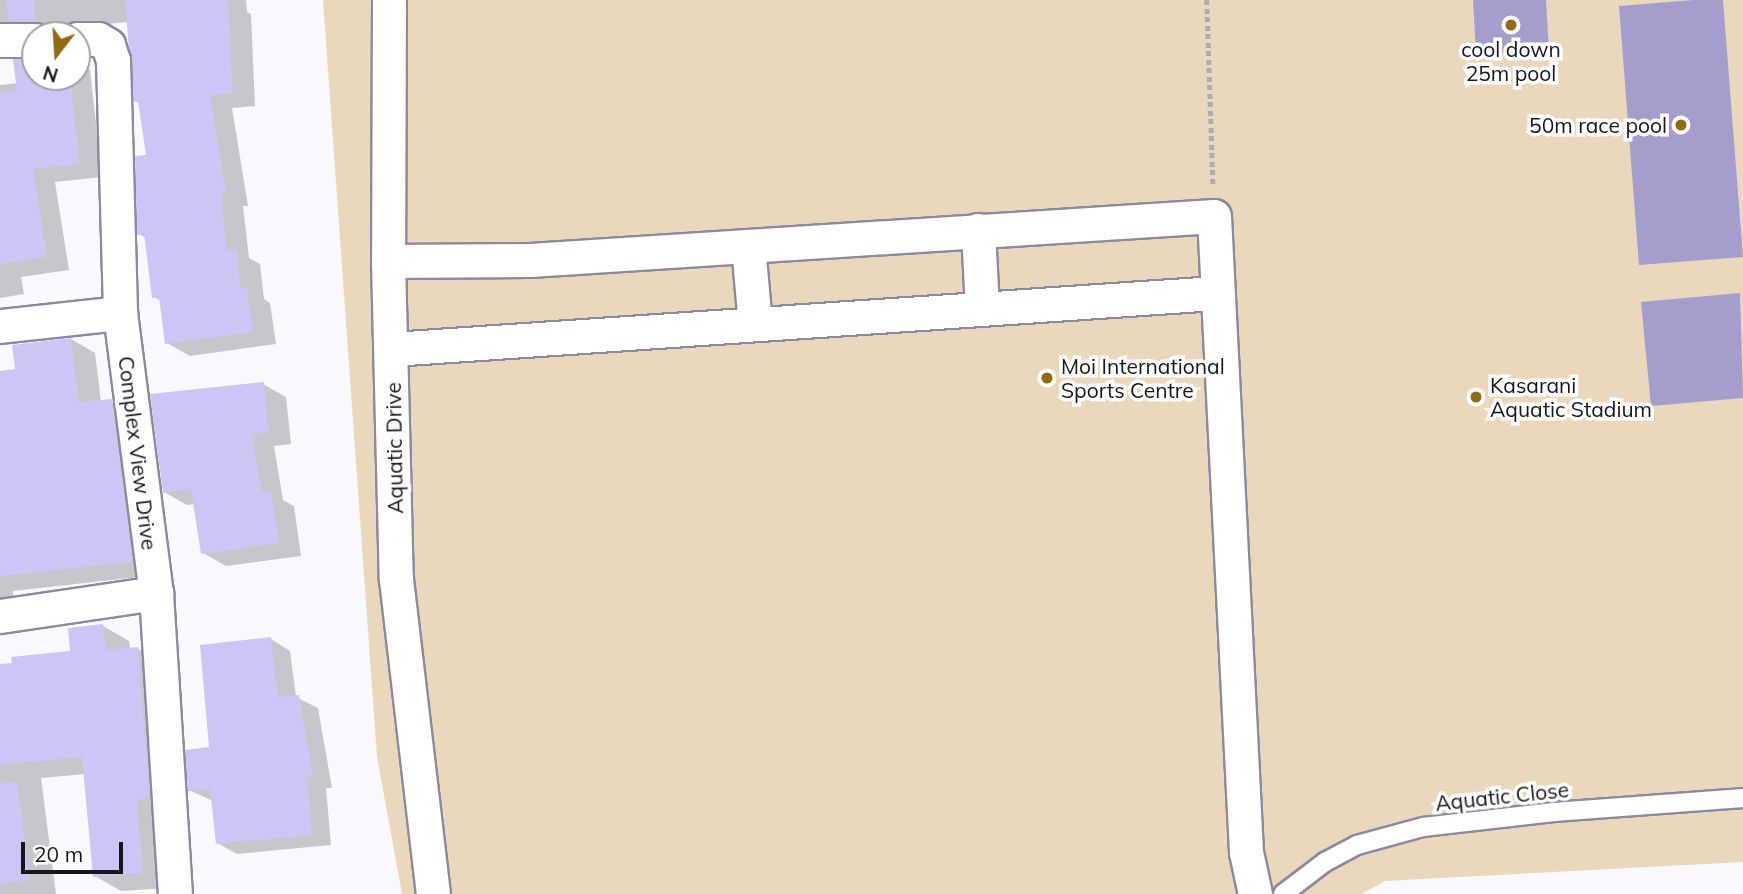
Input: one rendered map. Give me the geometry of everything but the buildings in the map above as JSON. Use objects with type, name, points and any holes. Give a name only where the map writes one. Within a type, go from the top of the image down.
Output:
[{"type":"street","name":"Aquatic Drive","points":[[389,0],[388,261],[396,579],[433,894]]},
{"type":"street","name":"Complex View Drive","points":[[91,39],[98,39],[108,45],[113,60],[120,313],[156,593],[170,894]]},
{"type":"street","points":[[0,40],[21,40]]},
{"type":"street","points":[[388,261],[530,260],[1214,216],[1246,852],[1255,894]]},
{"type":"street","points":[[978,230],[982,309]]},
{"type":"street","points":[[748,246],[755,324]]},
{"type":"street","points":[[392,349],[1216,293]]},
{"type":"street","points":[[0,326],[120,313]]},
{"type":"street","points":[[0,616],[156,593]]},
{"type":"lane","name":"Aquatic Close","points":[[1283,894],[1325,862],[1357,845],[1423,827],[1554,812],[1743,798]]},
{"type":"path","points":[[1207,0],[1214,216]]},
{"type":"shaded area","name":"Moi International Sports Centre","points":[[323,0],[1743,0],[1743,862],[1385,881],[1361,894],[402,894],[377,757]]},
{"type":"shaded area","name":"cool down 25m pool","points":[[1473,0],[1546,0],[1549,51],[1476,54]]},
{"type":"shaded area","name":"50m race pool","points":[[1723,0],[1743,257],[1639,265],[1619,6]]},
{"type":"shaded area","points":[[1740,293],[1743,398],[1651,406],[1641,302]]},
{"type":"place","name":"cool down 25m pool","points":[[1511,25]]},
{"type":"place","name":"50m race pool","points":[[1681,125]]},
{"type":"place","name":"Moi International Sports Centre","points":[[1047,378]]},
{"type":"place","name":"Kasarani Aquatic Stadium","points":[[1476,397]]}]
